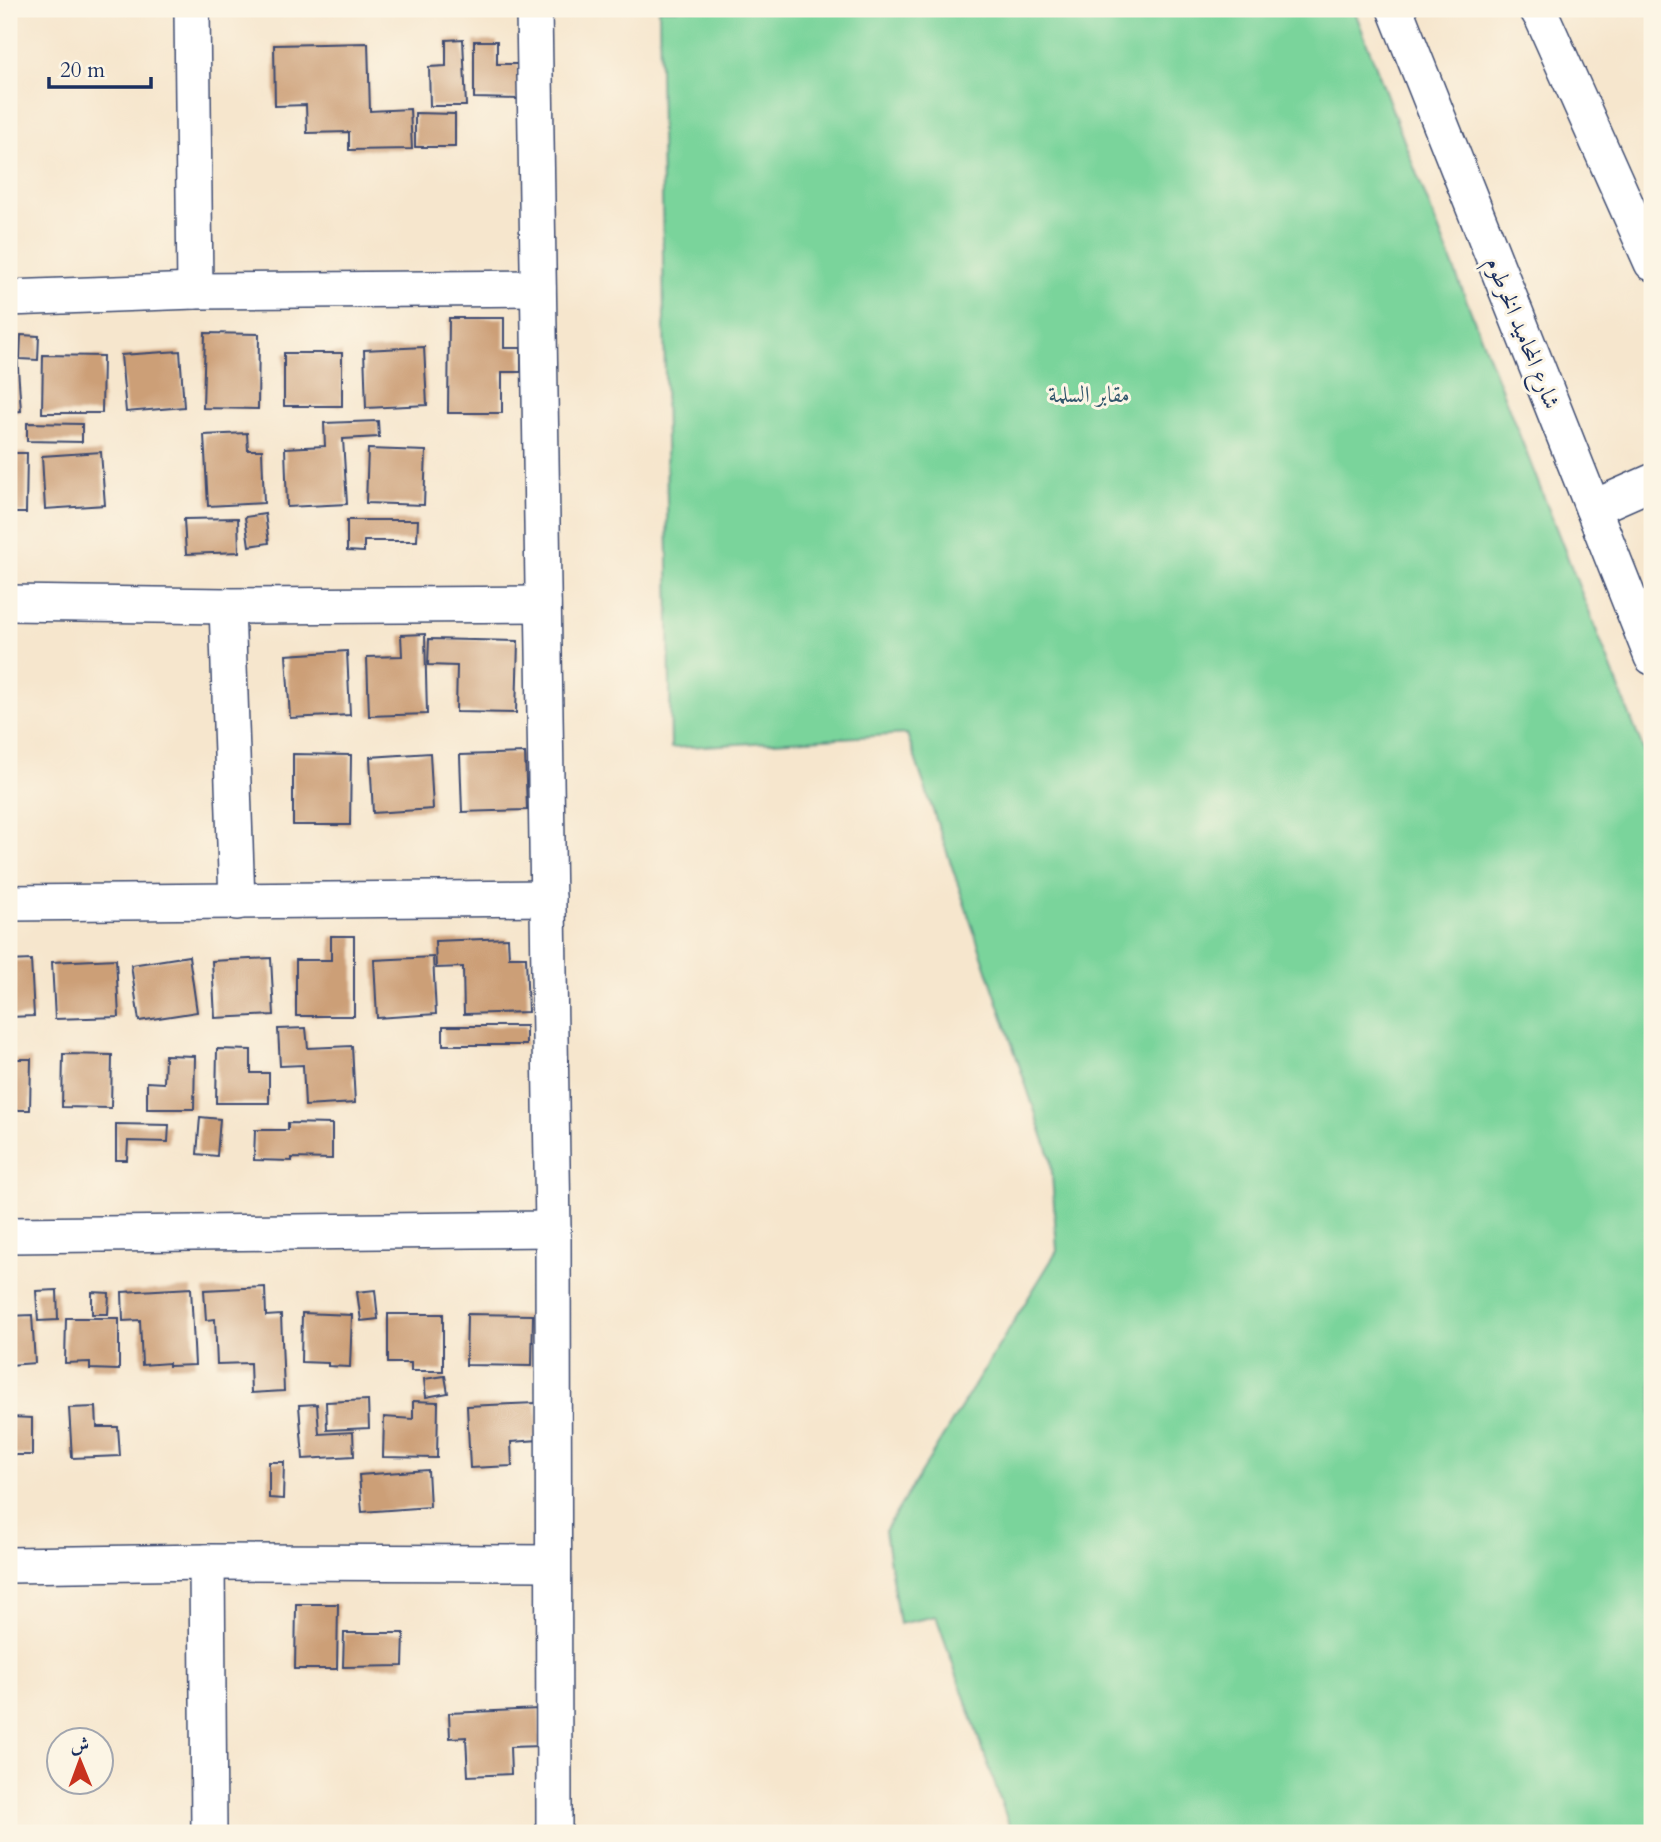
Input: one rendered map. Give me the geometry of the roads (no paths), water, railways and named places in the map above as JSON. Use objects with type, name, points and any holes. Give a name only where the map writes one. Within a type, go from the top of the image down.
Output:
[{"type":"street","points":[[192,9],[195,292]]},
{"type":"street","points":[[534,9],[553,1229],[554,1833]]},
{"type":"street","name":"شارع المحاميد الخرطوم","points":[[1395,9],[1652,657]]},
{"type":"street","points":[[1537,9],[1544,19],[1652,263]]},
{"type":"street","points":[[9,298],[195,292],[538,288]]},
{"type":"street","points":[[1593,508],[1652,482]]},
{"type":"street","points":[[9,603],[227,606],[542,604]]},
{"type":"street","points":[[227,606],[237,902]]},
{"type":"street","points":[[9,903],[548,898]]},
{"type":"street","points":[[9,1235],[553,1229]]},
{"type":"street","points":[[9,1565],[207,1562],[553,1563]]},
{"type":"street","points":[[207,1562],[209,1833]]},
{"type":"park label","name":"مقابر السلمة","points":[[1089,394]]}]
